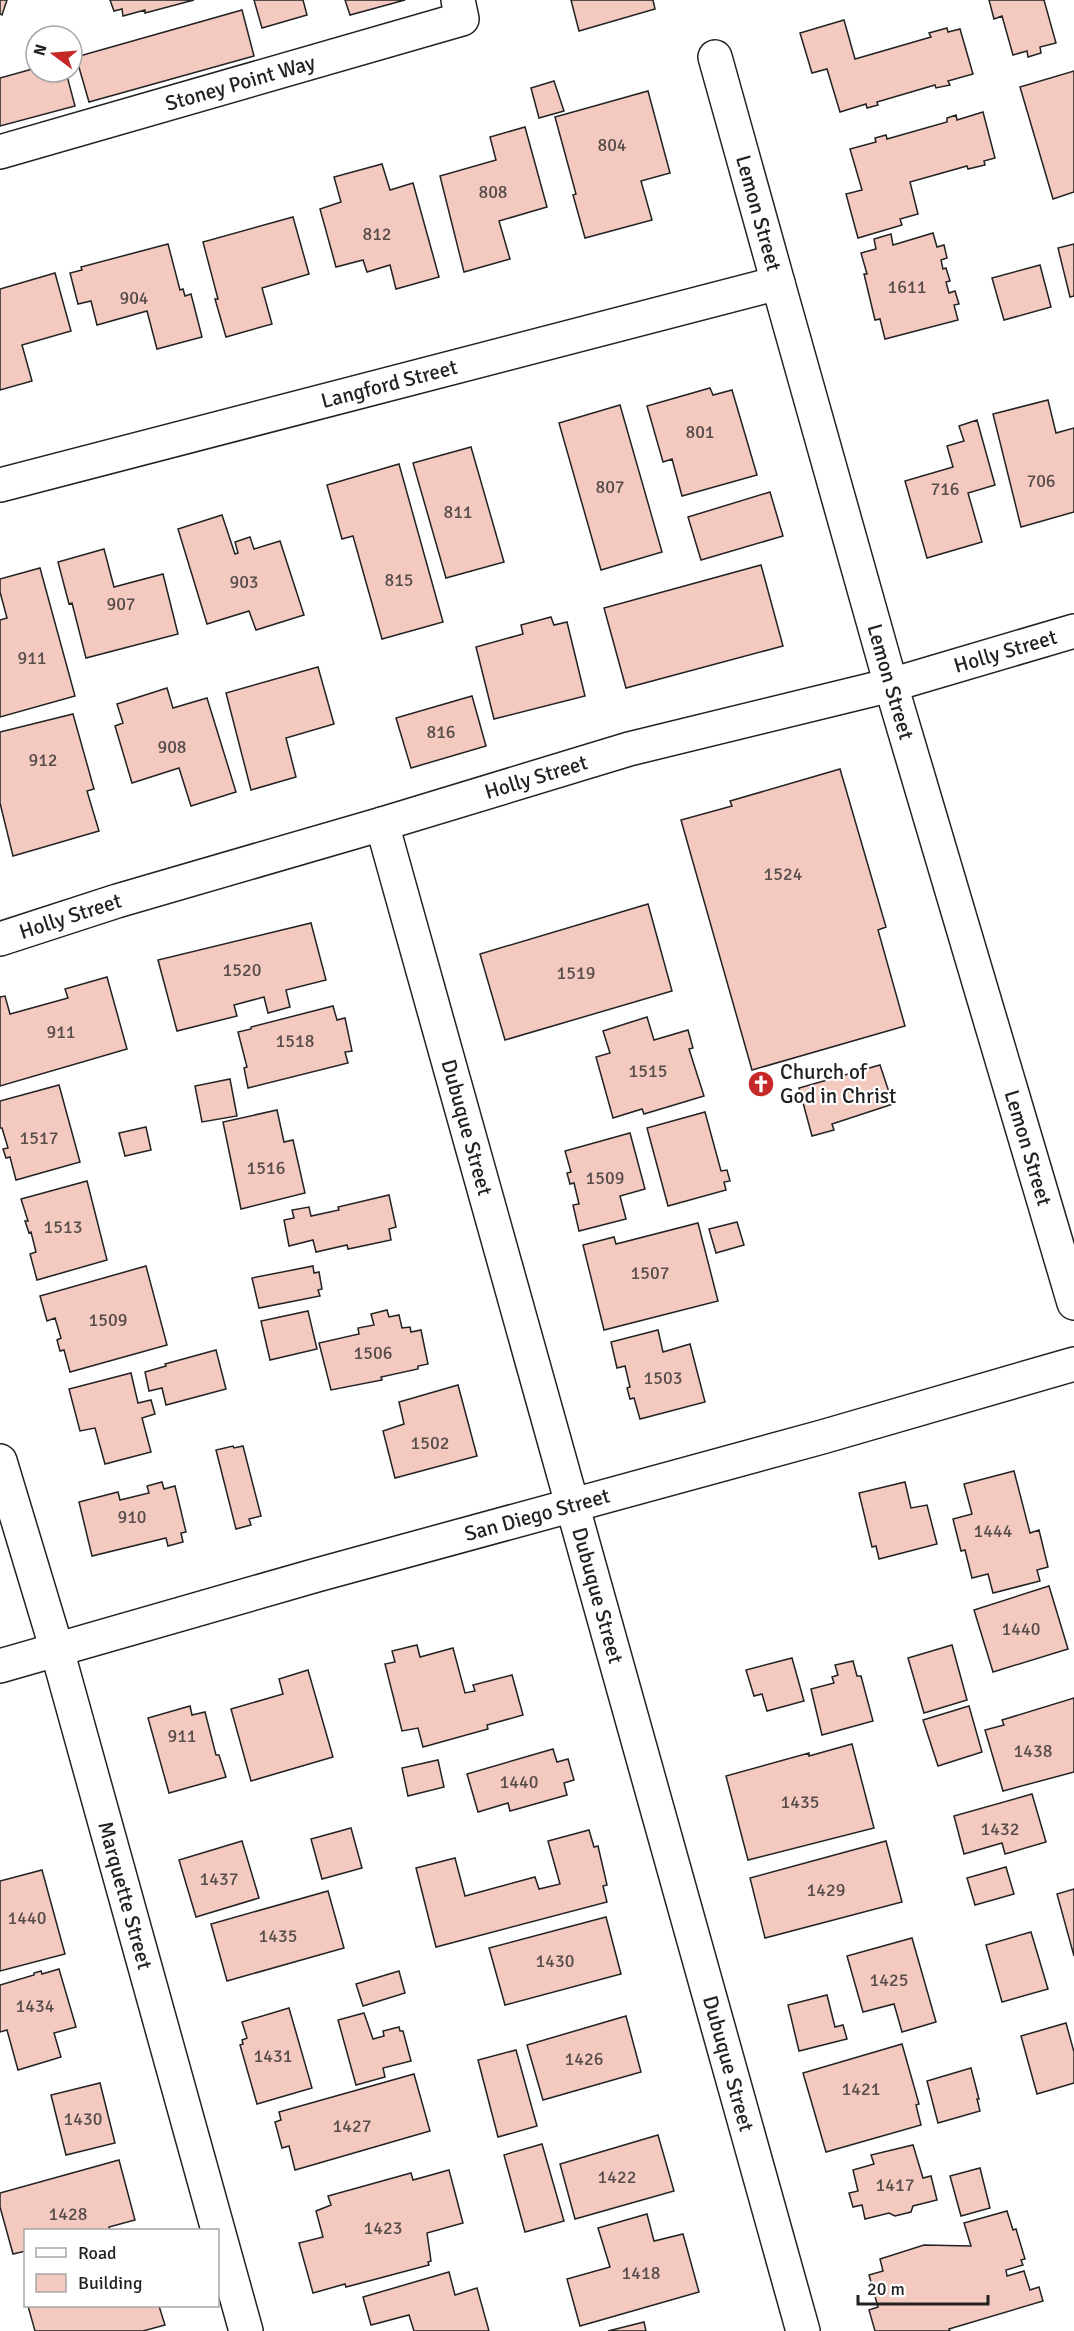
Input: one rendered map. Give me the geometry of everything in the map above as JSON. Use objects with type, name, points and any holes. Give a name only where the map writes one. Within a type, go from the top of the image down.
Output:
[{"type":"street","name":"Stoney Point Way","points":[[0,152],[462,19],[458,0]]},
{"type":"street","name":"Lemon Street","points":[[715,57],[891,685],[1074,1303]]},
{"type":"street","name":"Langford Street","points":[[0,485],[778,283]]},
{"type":"street","name":"Holly Street","points":[[0,939],[117,901],[629,749],[891,685],[1074,631]]},
{"type":"street","name":"Dubuque Street","points":[[382,824],[574,1504],[803,2331]]},
{"type":"street","name":"San Diego Street","points":[[0,1666],[305,1578],[822,1437],[1074,1364]]},
{"type":"street","name":"Marquette Street","points":[[0,1461],[57,1650],[218,2229]]},
{"type":"street","name":"Marquette Street","points":[[219,2234],[246,2331]]},
{"type":"building","points":[[0,0],[7,0],[2,15],[0,14]]},
{"type":"building","points":[[110,0],[194,0],[145,13],[145,10],[123,16],[122,9],[114,11]]},
{"type":"building","points":[[254,0],[303,0],[307,15],[262,28]]},
{"type":"building","points":[[345,0],[405,0],[350,15]]},
{"type":"building","points":[[571,0],[653,0],[655,9],[579,31]]},
{"type":"building","points":[[989,0],[1044,0],[1056,43],[1040,47],[1041,53],[1028,57],[1027,51],[1013,55],[1002,16],[994,19]]},
{"type":"building","points":[[242,10],[254,56],[89,102],[84,84],[84,55]]},
{"type":"building","points":[[844,20],[855,59],[931,37],[929,33],[947,28],[948,32],[960,29],[973,74],[948,81],[950,85],[936,88],[935,85],[877,102],[878,105],[867,108],[866,104],[840,112],[827,69],[812,73],[800,33]]},
{"type":"building","points":[[24,71],[24,84],[69,84],[75,106],[0,126],[0,78]]},
{"type":"building","points":[[1074,71],[1074,192],[1053,199],[1020,87]]},
{"type":"building","points":[[554,81],[564,111],[539,118],[531,88]]},
{"type":"building","points":[[648,91],[670,173],[641,181],[652,220],[585,238],[573,195],[576,194],[555,117]]},
{"type":"building","points":[[983,112],[995,158],[984,161],[985,165],[968,169],[967,166],[910,182],[918,214],[900,219],[902,225],[858,238],[846,194],[862,190],[850,149],[876,142],[875,138],[886,135],[887,139],[947,122],[947,118],[956,115],[957,120]]},
{"type":"building","points":[[525,127],[547,207],[499,221],[510,259],[464,272],[440,176],[496,160],[490,137]]},
{"type":"building","points":[[382,164],[390,190],[413,183],[439,277],[396,289],[390,265],[367,272],[363,260],[336,267],[320,209],[341,202],[334,177]]},
{"type":"building","points":[[293,217],[309,274],[262,288],[272,324],[226,337],[203,242]]},
{"type":"building","points":[[933,233],[937,247],[944,245],[947,258],[941,260],[950,281],[946,282],[949,293],[955,291],[959,304],[954,305],[958,320],[885,339],[880,319],[875,320],[861,253],[876,249],[874,239],[891,234],[893,245]]},
{"type":"building","points":[[168,244],[180,290],[183,289],[185,296],[191,294],[202,337],[157,349],[147,311],[97,325],[91,301],[78,304],[70,273],[82,270],[81,267]]},
{"type":"building","points":[[1074,244],[1074,296],[1070,297],[1058,248]]},
{"type":"building","points":[[1040,265],[1051,307],[1004,320],[992,278]]},
{"type":"building","points":[[55,273],[71,331],[22,345],[32,381],[0,390],[0,289]]},
{"type":"building","points":[[710,388],[713,395],[732,390],[757,475],[682,496],[672,459],[663,462],[647,406]]},
{"type":"building","points":[[1048,400],[1056,433],[1074,428],[1074,512],[1021,527],[993,414]]},
{"type":"building","points":[[620,405],[662,552],[601,570],[559,423]]},
{"type":"building","points":[[977,420],[995,485],[968,493],[982,542],[927,558],[905,481],[953,467],[947,446],[964,441],[959,426]]},
{"type":"building","points":[[471,447],[504,562],[446,578],[413,463]]},
{"type":"building","points":[[399,464],[443,622],[382,639],[353,536],[342,539],[327,485]]},
{"type":"building","points":[[770,492],[783,536],[701,560],[688,517]]},
{"type":"building","points":[[222,515],[235,554],[238,553],[235,542],[250,537],[254,549],[280,541],[304,615],[256,630],[249,611],[207,624],[178,529]]},
{"type":"building","points":[[104,549],[114,587],[163,574],[178,634],[86,658],[72,603],[69,604],[58,562]]},
{"type":"building","points":[[761,565],[783,646],[626,688],[604,608]]},
{"type":"building","points":[[40,568],[75,696],[0,717],[0,620],[7,618],[0,592],[0,579]]},
{"type":"building","points":[[551,617],[554,625],[567,622],[585,696],[494,719],[476,647],[523,634],[521,625]]},
{"type":"building","points":[[318,667],[334,724],[286,738],[296,777],[251,790],[226,693]]},
{"type":"building","points":[[167,688],[173,708],[207,698],[236,792],[191,806],[179,768],[132,783],[115,726],[123,723],[117,704]]},
{"type":"building","points":[[472,696],[486,746],[411,768],[396,718]]},
{"type":"building","points":[[73,714],[94,789],[87,791],[99,831],[13,856],[0,803],[0,732]]},
{"type":"building","points":[[840,769],[886,927],[878,930],[905,1026],[752,1070],[681,820],[732,806],[730,801]]},
{"type":"building","points":[[648,904],[672,991],[505,1040],[480,954]]},
{"type":"building","points":[[311,923],[326,980],[286,990],[290,1007],[268,1013],[264,997],[234,1005],[237,1016],[177,1031],[158,960]]},
{"type":"building","points":[[107,977],[127,1049],[0,1086],[0,997],[5,996],[10,1014],[68,998],[65,989]]},
{"type":"building","points":[[333,1006],[337,1020],[345,1018],[352,1051],[345,1052],[348,1063],[248,1088],[244,1068],[247,1067],[238,1032]]},
{"type":"building","points":[[647,1017],[654,1040],[688,1030],[693,1048],[689,1049],[704,1096],[644,1114],[642,1109],[613,1118],[596,1057],[610,1053],[603,1031]]},
{"type":"building","points":[[880,1065],[893,1104],[832,1124],[834,1130],[812,1136],[799,1088]]},
{"type":"building","points":[[230,1079],[237,1116],[202,1122],[195,1086]]},
{"type":"building","points":[[59,1085],[80,1162],[16,1180],[10,1157],[6,1158],[3,1149],[8,1148],[2,1128],[0,1128],[0,1101]]},
{"type":"building","points":[[277,1110],[284,1142],[293,1140],[305,1193],[241,1209],[223,1122]]},
{"type":"building","points":[[705,1112],[721,1171],[727,1170],[730,1181],[724,1182],[726,1190],[668,1206],[647,1128]]},
{"type":"building","points":[[146,1127],[151,1150],[125,1156],[119,1133]]},
{"type":"building","points":[[630,1133],[645,1189],[620,1196],[626,1219],[579,1231],[573,1205],[579,1204],[574,1183],[570,1184],[567,1173],[571,1172],[565,1151]]},
{"type":"building","points":[[87,1181],[107,1260],[37,1280],[30,1254],[36,1252],[31,1232],[29,1233],[25,1221],[28,1221],[21,1199]]},
{"type":"building","points":[[389,1195],[396,1227],[389,1229],[391,1240],[348,1249],[347,1245],[316,1252],[313,1240],[289,1246],[284,1220],[294,1218],[292,1210],[309,1207],[311,1216]]},
{"type":"building","points":[[737,1222],[744,1245],[716,1253],[709,1229]]},
{"type":"building","points":[[698,1223],[718,1301],[604,1330],[583,1245],[614,1237],[616,1244]]},
{"type":"building","points":[[146,1266],[167,1345],[70,1372],[64,1350],[60,1351],[57,1340],[61,1338],[55,1318],[47,1321],[40,1296]]},
{"type":"building","points":[[313,1266],[314,1273],[319,1272],[322,1289],[318,1290],[320,1296],[259,1308],[252,1278]]},
{"type":"building","points":[[387,1310],[389,1317],[399,1315],[402,1328],[410,1327],[411,1332],[421,1330],[428,1364],[418,1366],[418,1369],[381,1377],[382,1380],[331,1390],[319,1343],[359,1334],[358,1328],[374,1325],[371,1314]]},
{"type":"building","points":[[308,1311],[317,1349],[270,1360],[261,1321]]},
{"type":"building","points":[[658,1330],[663,1352],[690,1344],[705,1402],[640,1419],[634,1398],[630,1399],[625,1366],[617,1368],[611,1342]]},
{"type":"building","points":[[216,1350],[226,1389],[166,1405],[162,1388],[149,1391],[145,1372]]},
{"type":"building","points":[[131,1373],[138,1403],[151,1400],[155,1414],[142,1418],[151,1452],[105,1464],[95,1428],[80,1431],[69,1389]]},
{"type":"building","points":[[458,1385],[477,1456],[395,1478],[383,1431],[404,1424],[399,1402]]},
{"type":"building","points":[[233,1446],[234,1448],[243,1446],[261,1516],[249,1519],[251,1525],[236,1529],[216,1450]]},
{"type":"building","points":[[1014,1471],[1030,1533],[1039,1530],[1048,1567],[1037,1570],[1040,1581],[993,1593],[988,1574],[972,1578],[965,1550],[961,1551],[953,1519],[972,1514],[964,1484]]},
{"type":"building","points":[[162,1482],[164,1489],[175,1486],[186,1532],[181,1533],[183,1542],[168,1546],[166,1538],[92,1556],[79,1502],[118,1492],[120,1500],[149,1493],[147,1486]]},
{"type":"building","points":[[905,1482],[911,1508],[927,1505],[937,1544],[879,1559],[876,1546],[872,1547],[859,1493]]},
{"type":"building","points":[[1049,1586],[1068,1649],[993,1672],[974,1610]]},
{"type":"building","points":[[417,1645],[420,1657],[453,1648],[465,1693],[475,1691],[473,1685],[512,1675],[523,1715],[487,1725],[488,1729],[423,1747],[418,1728],[402,1731],[385,1664],[395,1662],[392,1651]]},
{"type":"building","points":[[952,1645],[967,1700],[924,1713],[908,1658]]},
{"type":"building","points":[[792,1658],[804,1701],[767,1711],[762,1694],[754,1696],[746,1670]]},
{"type":"building","points":[[853,1661],[857,1676],[861,1676],[873,1721],[822,1735],[811,1689],[834,1683],[832,1677],[838,1675],[835,1665]]},
{"type":"building","points":[[308,1670],[333,1757],[251,1781],[231,1709],[283,1694],[279,1679]]},
{"type":"building","points":[[1074,1698],[1074,1772],[1003,1791],[985,1730],[1004,1725],[1002,1720]]},
{"type":"building","points":[[190,1706],[192,1715],[205,1712],[216,1755],[219,1755],[226,1777],[169,1793],[148,1718]]},
{"type":"building","points":[[969,1706],[982,1752],[938,1766],[923,1720]]},
{"type":"building","points":[[852,1744],[874,1828],[748,1860],[726,1776],[809,1753],[809,1756]]},
{"type":"building","points":[[553,1749],[557,1762],[568,1759],[574,1780],[564,1783],[567,1795],[510,1811],[508,1803],[478,1812],[467,1774]]},
{"type":"building","points":[[438,1760],[444,1787],[408,1796],[402,1768]]},
{"type":"building","points":[[1032,1794],[1046,1842],[1005,1854],[1002,1843],[964,1854],[954,1816]]},
{"type":"building","points":[[351,1828],[362,1868],[322,1879],[311,1839]]},
{"type":"building","points":[[589,1830],[594,1847],[598,1846],[607,1885],[603,1886],[607,1902],[436,1947],[416,1868],[455,1858],[465,1896],[535,1877],[539,1889],[560,1884],[548,1841]]},
{"type":"building","points":[[242,1841],[259,1898],[196,1917],[179,1860]]},
{"type":"building","points":[[886,1841],[902,1902],[765,1938],[750,1878]]},
{"type":"building","points":[[1006,1867],[1014,1894],[975,1905],[967,1878]]},
{"type":"building","points":[[42,1870],[65,1954],[0,1971],[0,1881]]},
{"type":"building","points":[[1074,1889],[1074,1956],[1057,1894]]},
{"type":"building","points":[[328,1891],[344,1948],[227,1981],[211,1924]]},
{"type":"building","points":[[606,1917],[621,1974],[505,2005],[489,1948]]},
{"type":"building","points":[[1031,1932],[1048,1989],[1002,2002],[986,1945]]},
{"type":"building","points":[[912,1938],[936,2022],[902,2032],[894,2004],[863,2012],[847,1956]]},
{"type":"building","points":[[59,1969],[76,2027],[54,2033],[61,2057],[18,2070],[7,2030],[0,2032],[0,1985],[41,1971],[42,1974]]},
{"type":"building","points":[[399,1971],[405,1993],[363,2006],[356,1984]]},
{"type":"building","points":[[827,1995],[835,2027],[843,2025],[847,2039],[799,2051],[788,2005]]},
{"type":"building","points":[[289,2008],[312,2088],[257,2104],[240,2045],[243,2044],[242,2040],[247,2038],[242,2022]]},
{"type":"building","points":[[364,2013],[373,2039],[384,2036],[383,2031],[399,2027],[400,2031],[403,2031],[411,2061],[383,2068],[385,2077],[356,2085],[338,2020]]},
{"type":"building","points":[[626,2016],[641,2072],[543,2100],[527,2045]]},
{"type":"building","points":[[1066,2023],[1074,2052],[1074,2083],[1037,2094],[1021,2036]]},
{"type":"building","points":[[902,2044],[919,2104],[916,2105],[921,2125],[826,2152],[803,2073]]},
{"type":"building","points":[[516,2050],[537,2126],[498,2137],[478,2060]]},
{"type":"building","points":[[971,2068],[980,2111],[938,2123],[927,2081]]},
{"type":"building","points":[[414,2074],[430,2131],[295,2170],[289,2146],[282,2148],[275,2122],[281,2120],[279,2112]]},
{"type":"building","points":[[100,2083],[115,2143],[66,2155],[51,2095]]},
{"type":"building","points":[[658,2135],[674,2191],[575,2219],[560,2164]]},
{"type":"building","points":[[542,2144],[564,2221],[525,2232],[504,2155]]},
{"type":"building","points":[[913,2145],[923,2178],[931,2176],[937,2200],[913,2206],[911,2212],[895,2216],[889,2213],[865,2219],[862,2205],[853,2207],[849,2193],[858,2191],[853,2170],[874,2164],[871,2155]]},
{"type":"building","points":[[119,2160],[135,2220],[109,2227],[110,2229],[24,2229],[24,2251],[13,2254],[0,2207],[0,2193]]},
{"type":"building","points":[[980,2168],[990,2208],[961,2216],[950,2176]]},
{"type":"building","points":[[449,2170],[463,2223],[427,2233],[431,2261],[428,2262],[429,2265],[346,2287],[345,2284],[313,2293],[299,2243],[323,2237],[316,2211],[331,2205],[328,2196],[411,2173],[413,2180]]},
{"type":"building","points":[[1007,2211],[1013,2230],[1016,2229],[1025,2259],[1021,2260],[1023,2265],[1006,2270],[1007,2276],[1024,2271],[1030,2290],[1039,2287],[1043,2301],[949,2329],[950,2331],[875,2331],[869,2310],[878,2307],[869,2275],[883,2271],[880,2259],[924,2245],[971,2246],[964,2223]]},
{"type":"building","points":[[647,2214],[654,2241],[683,2234],[699,2292],[580,2326],[567,2279],[610,2267],[598,2228]]},
{"type":"building","points":[[449,2272],[455,2295],[477,2288],[489,2331],[414,2331],[409,2315],[371,2325],[363,2297]]},
{"type":"building","points":[[28,2307],[159,2307],[165,2325],[143,2331],[35,2331]]},
{"type":"building","points":[[644,2322],[646,2331],[608,2331]]},
{"type":"place","name":"Church of God in Christ","points":[[761,1084]]}]
